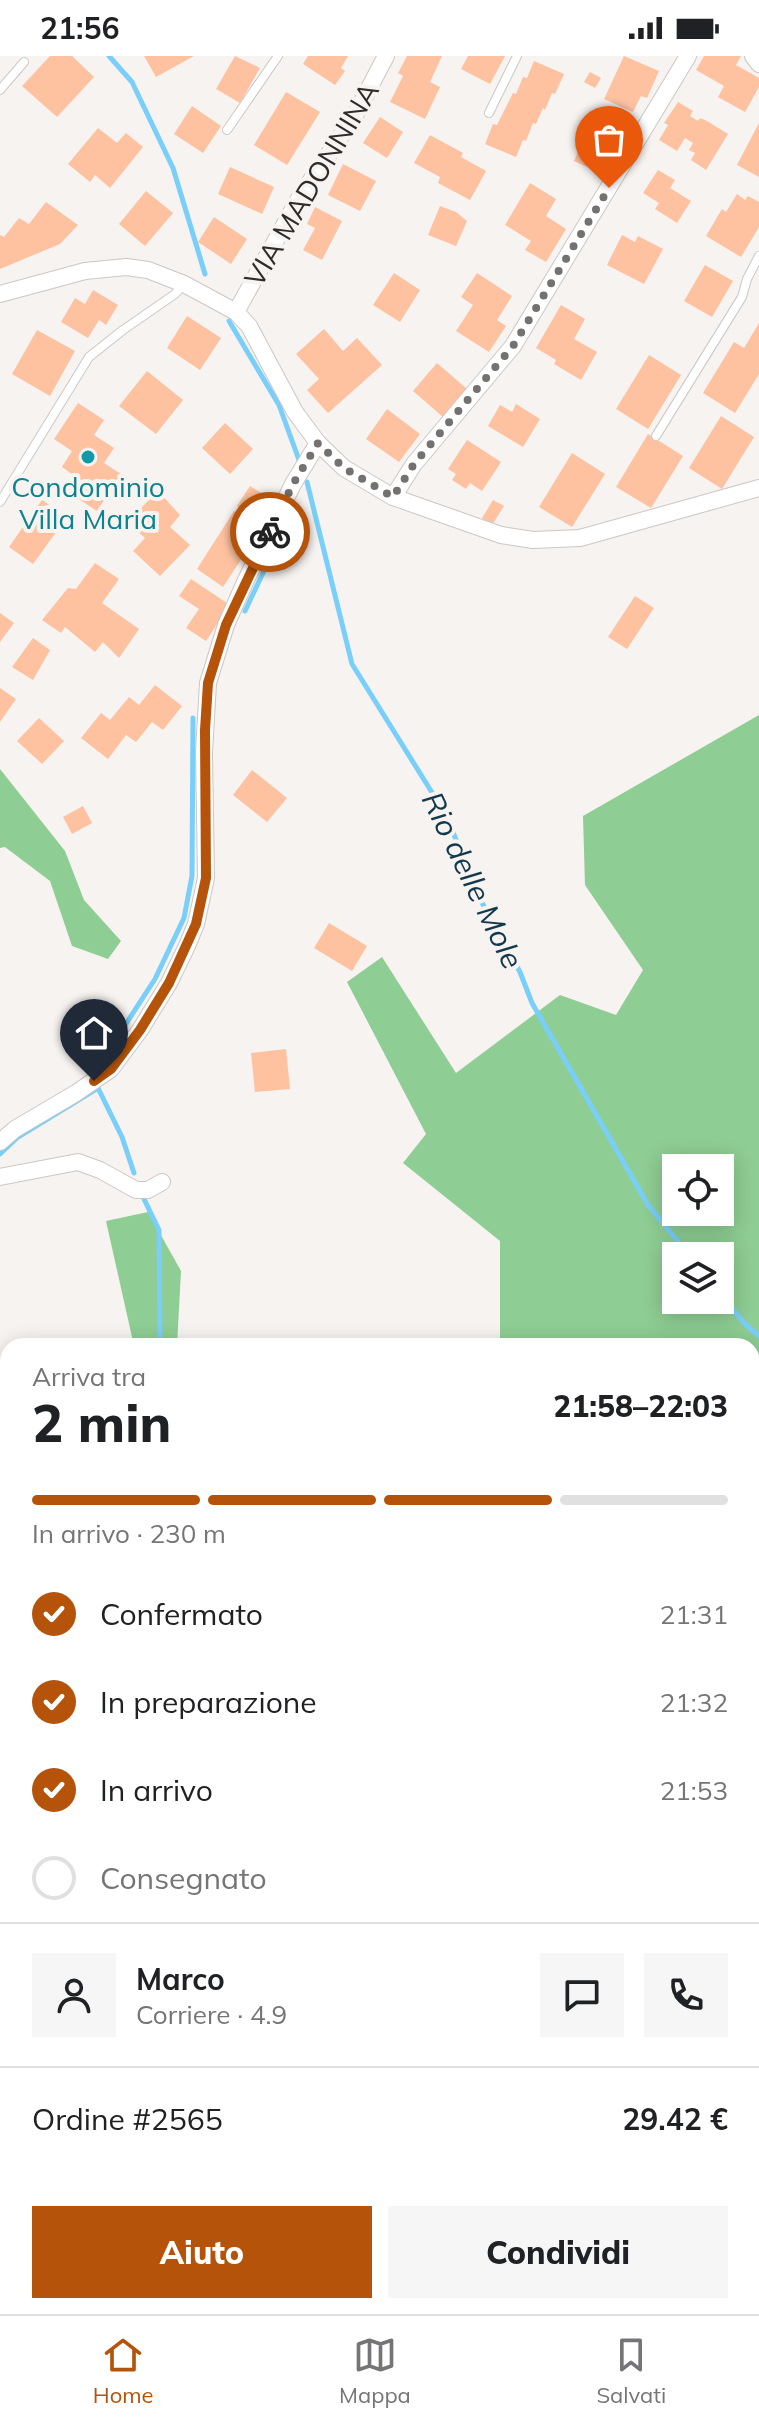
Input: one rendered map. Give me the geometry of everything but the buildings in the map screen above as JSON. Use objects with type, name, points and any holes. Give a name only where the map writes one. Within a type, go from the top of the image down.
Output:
[{"type":"street","name":"VIA MADONNINA","points":[[236,312],[301,195],[354,117],[386,56]]},
{"type":"street","points":[[393,497],[414,464],[513,346],[688,56]]},
{"type":"street","points":[[753,56],[759,64]]},
{"type":"street","points":[[0,294],[85,271],[126,267],[148,270],[184,284],[236,312],[249,326],[295,412],[318,443],[344,468],[393,497],[501,535],[558,541],[605,533],[759,488]]},
{"type":"street","points":[[0,1142],[15,1129],[111,1069],[140,1030],[187,946],[196,924],[206,878],[205,730],[208,683],[226,625],[246,580],[293,484],[318,443]]},
{"type":"street","points":[[0,1177],[78,1162],[136,1190],[148,1190],[162,1182]]},
{"type":"lane","points":[[227,130],[278,56]]},
{"type":"lane","points":[[489,113],[517,56]]},
{"type":"lane","points":[[0,90],[24,62]]},
{"type":"lane","points":[[656,436],[742,297],[759,256]]},
{"type":"lane","points":[[0,502],[89,357],[175,294],[184,284]]},
{"type":"green space","points":[[759,715],[759,1338],[500,1338],[500,1241],[403,1163],[426,1134],[347,982],[382,957],[456,1073],[560,995],[616,1015],[643,970],[585,885],[583,816]]},
{"type":"green space","points":[[0,769],[65,851],[84,900],[121,941],[108,959],[72,946],[50,881],[5,847],[0,848]]},
{"type":"green space","points":[[148,1212],[181,1271],[177,1338],[132,1338],[106,1221]]},
{"type":"waterway","name":"Rio delle Mole","points":[[109,56],[132,82],[173,168],[205,274]]},
{"type":"waterway","name":"Rio delle Mole","points":[[229,321],[279,405],[299,460]]},
{"type":"waterway","name":"Rio delle Mole","points":[[307,482],[352,664],[446,815],[480,899],[520,972],[532,1003],[648,1205],[678,1242]]},
{"type":"waterway","points":[[245,611],[279,539]]},
{"type":"waterway","points":[[98,1067],[155,979],[184,918],[192,876],[193,718]]},
{"type":"waterway","points":[[0,1154],[18,1137],[98,1088],[122,1137],[134,1173]]},
{"type":"waterway","points":[[144,1199],[159,1230],[160,1338]]},
{"type":"waterway","name":"Rio delle Mole","points":[[734,1310],[759,1336]]},
{"type":"way so far","points":[[270,532],[293,484],[318,443],[344,468],[393,497],[414,464],[513,346],[609,188]]},
{"type":"place","name":"Condominio Villa Maria","points":[[88,457]]},
{"type":"route","points":[[94,1081],[111,1069],[140,1030],[169,983],[196,924],[206,878],[205,730],[208,683],[226,625],[270,532]]}]
